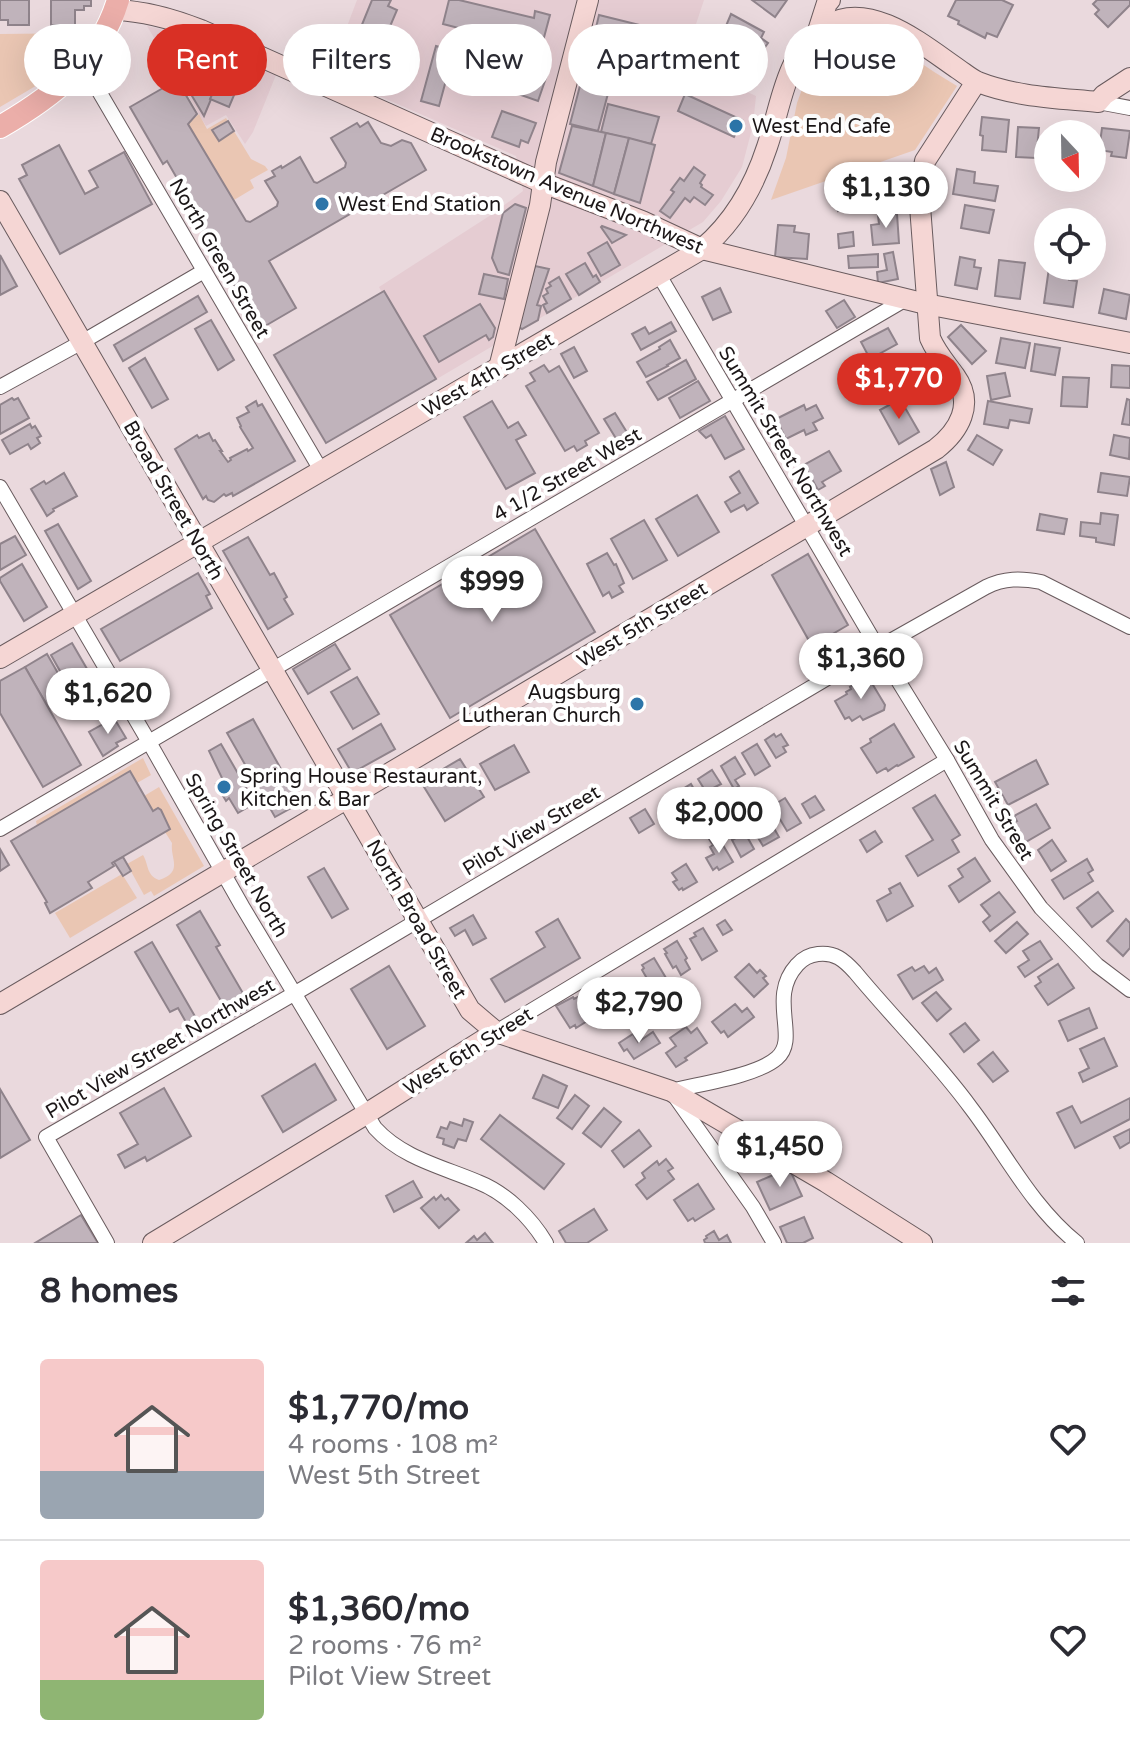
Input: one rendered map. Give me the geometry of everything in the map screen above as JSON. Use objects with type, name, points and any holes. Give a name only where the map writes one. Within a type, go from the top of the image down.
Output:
[{"type":"main road","points":[[107,24],[116,5]]},
{"type":"main road","points":[[0,127],[48,96]]},
{"type":"street","points":[[499,368],[540,205],[546,162],[588,0]]},
{"type":"street","points":[[820,24],[830,0]]},
{"type":"street","points":[[867,4],[871,16],[897,28],[976,82],[1024,95],[1130,108]]},
{"type":"street","name":"West 4th Street","points":[[829,24],[867,4]]},
{"type":"street","name":"Brookstown Avenue Northwest","points":[[116,5],[201,30],[543,183],[642,221],[702,249],[926,304],[1130,343]]},
{"type":"street","points":[[1098,102],[1130,78]]},
{"type":"street","name":"West 5th Street","points":[[0,1004],[808,526],[936,449],[949,438],[958,427],[963,395],[955,376],[937,355],[930,338],[919,193],[925,161],[976,82]]},
{"type":"street","name":"West 4th Street","points":[[0,658],[702,249],[717,236],[751,190],[768,145],[784,85]]},
{"type":"street","name":"North Green Street","points":[[102,96],[322,472]]},
{"type":"street","name":"Broad Street North","points":[[0,201],[348,799]]},
{"type":"street","points":[[662,273],[669,254],[664,231]]},
{"type":"street","points":[[0,387],[204,271]]},
{"type":"street","name":"Summit Street Northwest","points":[[662,273],[878,648]]},
{"type":"street","name":"4 1/2 Street West","points":[[0,829],[906,299]]},
{"type":"street","name":"Spring Street North","points":[[0,487],[366,1114],[382,1136],[410,1154],[492,1189],[527,1218],[546,1243]]},
{"type":"street","name":"Pilot View Street","points":[[294,994],[878,648],[998,581],[1041,582],[1130,627]]},
{"type":"street","name":"Summit Street","points":[[878,648],[992,840],[1041,908],[1097,965],[1130,990]]},
{"type":"street","name":"West 6th Street","points":[[153,1243],[947,760]]},
{"type":"street","name":"North Broad Street","points":[[348,799],[470,1010],[496,1032],[671,1091],[826,1182],[922,1243]]},
{"type":"street","points":[[774,1243],[746,1196],[671,1091],[740,1074],[776,1059],[786,1045],[782,1000],[787,978],[805,957],[822,953],[843,959],[855,972],[972,1108],[1024,1188],[1077,1243]]},
{"type":"street","name":"Pilot View Street Northwest","points":[[107,1243],[46,1137],[294,994]]},
{"type":"shaded area","points":[[357,0],[704,0],[696,24],[568,24],[568,96],[756,96],[753,125],[742,167],[721,201],[703,222],[430,383],[379,287],[523,191],[516,156],[379,96],[420,96],[420,24],[348,24]]},
{"type":"shaded area","points":[[0,34],[24,34],[24,93],[0,107]]},
{"type":"shaded area","points":[[924,65],[957,86],[915,150],[771,200],[786,158],[800,96],[924,96]]},
{"type":"shaded area","points":[[267,71],[276,75],[253,132],[245,144],[226,115],[206,126],[188,96],[267,96]]},
{"type":"shaded area","points":[[199,114],[207,129],[226,118],[251,159],[268,170],[250,180],[254,188],[234,200],[188,124]]},
{"type":"shaded area","points":[[143,758],[151,775],[137,783],[129,771],[37,826],[36,821]]},
{"type":"shaded area","points":[[159,787],[204,866],[154,896],[151,891],[144,895],[127,864],[143,855],[150,873],[159,880],[174,869],[172,843],[165,832],[170,829],[161,810],[153,811],[144,796]]},
{"type":"shaded area","points":[[122,874],[137,898],[70,938],[55,913]]},
{"type":"building","points":[[0,0],[29,0],[29,24],[8,25],[8,20],[0,20]]},
{"type":"building","points":[[51,0],[91,0],[91,6],[75,10],[75,24],[51,24]]},
{"type":"building","points":[[372,0],[391,0],[388,6],[397,10],[391,24],[362,24]]},
{"type":"building","points":[[449,0],[534,18],[535,11],[550,15],[548,24],[443,24]]},
{"type":"building","points":[[752,0],[787,0],[775,17]]},
{"type":"building","points":[[956,0],[1002,0],[1013,5],[997,37],[987,33],[985,38],[948,16]]},
{"type":"building","points":[[1097,0],[1130,0],[1130,5],[1108,27],[1095,14],[1099,10],[1093,4]]},
{"type":"building","points":[[731,14],[749,24],[727,24]]},
{"type":"building","points":[[599,15],[635,24],[597,24]]},
{"type":"building","points":[[436,46],[436,96],[442,96],[439,106],[421,101]]},
{"type":"building","name":"West End Station","points":[[149,96],[186,96],[197,114],[188,124],[246,221],[250,222],[277,206],[278,202],[265,181],[275,176],[272,171],[300,157],[317,183],[345,167],[346,163],[331,138],[357,123],[360,127],[368,122],[381,143],[391,146],[402,140],[411,143],[426,170],[269,261],[296,308],[260,329],[174,182],[178,180],[167,161],[163,164],[130,107]]},
{"type":"building","points":[[192,96],[212,96],[204,116]]},
{"type":"building","points":[[211,96],[234,96],[229,107],[210,99]]},
{"type":"building","points":[[577,96],[607,96],[598,131],[570,124]]},
{"type":"building","points":[[684,96],[689,96],[742,120],[734,137],[678,111]]},
{"type":"building","points":[[608,104],[659,117],[651,144],[601,132]]},
{"type":"building","points":[[502,111],[536,123],[528,143],[521,140],[519,147],[492,137]]},
{"type":"building","points":[[982,117],[1009,120],[1006,152],[982,150]]},
{"type":"building","points":[[228,121],[234,131],[219,141],[212,130]]},
{"type":"building","points":[[572,126],[606,133],[593,186],[559,173]]},
{"type":"building","points":[[1018,127],[1034,128],[1034,158],[1016,157]]},
{"type":"building","points":[[1106,128],[1130,131],[1126,158],[1111,156],[1112,152],[1106,151]]},
{"type":"building","points":[[606,133],[629,138],[614,194],[593,186]]},
{"type":"building","points":[[629,138],[655,145],[640,203],[614,194]]},
{"type":"building","points":[[59,145],[85,194],[98,187],[89,171],[124,152],[152,204],[60,254],[19,179],[27,175],[22,165]]},
{"type":"building","points":[[694,167],[705,175],[701,187],[713,195],[705,205],[694,197],[690,202],[685,198],[670,218],[660,211],[680,178],[684,181]]},
{"type":"building","points":[[957,169],[975,172],[974,183],[998,186],[995,201],[953,194]]},
{"type":"building","points":[[892,179],[896,203],[876,207],[872,183]]},
{"type":"building","points":[[847,192],[850,209],[838,211],[835,194]]},
{"type":"building","points":[[515,204],[526,208],[509,275],[498,272],[492,258],[503,213]]},
{"type":"building","points":[[965,205],[994,210],[989,233],[961,228]]},
{"type":"building","points":[[897,214],[899,243],[873,245],[871,225],[879,224],[878,216]]},
{"type":"building","points":[[778,225],[795,226],[794,232],[809,234],[807,259],[775,257]]},
{"type":"building","points":[[602,226],[626,235],[612,243]]},
{"type":"building","points":[[853,232],[854,246],[839,248],[838,234]]},
{"type":"building","points":[[607,242],[620,265],[601,276],[588,253]]},
{"type":"building","points":[[893,252],[898,279],[878,283],[877,272],[887,270],[884,254]]},
{"type":"building","points":[[878,254],[878,267],[849,268],[848,256]]},
{"type":"building","points":[[0,255],[17,286],[0,295]]},
{"type":"building","points":[[960,257],[975,260],[974,267],[981,268],[977,289],[955,285]]},
{"type":"building","points":[[999,260],[1025,263],[1020,299],[995,296]]},
{"type":"building","points":[[585,263],[600,282],[579,295],[566,274]]},
{"type":"building","points":[[535,266],[549,269],[537,305],[541,306],[538,320],[522,329],[518,327]]},
{"type":"building","points":[[484,274],[508,279],[504,299],[479,294]]},
{"type":"building","points":[[559,277],[571,299],[547,313],[543,296],[548,293],[549,283]]},
{"type":"building","points":[[1047,280],[1077,281],[1073,307],[1044,303]]},
{"type":"building","points":[[720,288],[731,312],[713,320],[702,297]]},
{"type":"building","points":[[1104,289],[1130,295],[1126,319],[1099,313]]},
{"type":"building","points":[[384,291],[436,379],[326,443],[274,355]]},
{"type":"building","points":[[198,296],[207,312],[123,361],[114,345]]},
{"type":"building","points":[[844,300],[855,317],[837,328],[826,311]]},
{"type":"building","points":[[480,304],[495,328],[493,337],[489,340],[486,335],[439,362],[424,336]]},
{"type":"building","points":[[211,320],[234,360],[218,370],[195,329]]},
{"type":"building","points":[[671,322],[676,331],[641,350],[632,334],[645,327],[649,334]]},
{"type":"building","points":[[961,325],[986,351],[972,364],[948,337]]},
{"type":"building","points":[[888,328],[897,344],[870,359],[861,342]]},
{"type":"building","points":[[1001,338],[1030,343],[1025,368],[996,363]]},
{"type":"building","points":[[670,340],[680,358],[646,377],[637,362]]},
{"type":"building","points":[[1035,344],[1060,348],[1055,375],[1031,371]]},
{"type":"building","points":[[574,347],[587,371],[574,378],[561,354]]},
{"type":"building","points":[[898,357],[908,380],[882,391],[875,373],[883,369],[881,364]]},
{"type":"building","points":[[145,358],[168,399],[152,408],[129,368]]},
{"type":"building","points":[[686,360],[696,379],[658,400],[647,382]]},
{"type":"building","points":[[544,365],[549,372],[559,366],[599,433],[585,441],[587,445],[577,451],[574,446],[565,451],[526,386],[535,381],[530,373]]},
{"type":"building","points":[[1112,365],[1130,366],[1130,388],[1111,387]]},
{"type":"building","points":[[1005,373],[1010,396],[991,400],[987,376]]},
{"type":"building","points":[[1063,377],[1089,378],[1087,407],[1061,406]]},
{"type":"building","points":[[698,381],[710,401],[680,418],[669,398]]},
{"type":"building","points":[[18,398],[29,418],[0,434],[0,405]]},
{"type":"building","points":[[900,399],[919,432],[899,444],[880,410]]},
{"type":"building","points":[[1127,399],[1130,400],[1130,425],[1122,424]]},
{"type":"building","points":[[256,401],[258,406],[262,404],[295,461],[233,496],[232,493],[224,494],[214,502],[206,496],[203,499],[175,449],[197,435],[199,438],[209,433],[228,462],[230,458],[248,451],[253,448],[237,418],[249,412],[246,407]]},
{"type":"building","points":[[492,401],[508,428],[518,422],[526,435],[516,440],[535,473],[506,489],[464,417]]},
{"type":"building","points":[[988,401],[1032,409],[1029,423],[1010,420],[1008,428],[984,424]]},
{"type":"building","points":[[804,405],[806,410],[816,405],[823,418],[813,423],[817,430],[806,435],[804,430],[786,439],[776,419]]},
{"type":"building","points":[[615,413],[631,439],[620,445],[604,419]]},
{"type":"building","points":[[725,416],[744,449],[725,459],[711,435],[706,438],[699,431]]},
{"type":"building","points":[[30,424],[41,436],[37,438],[40,443],[31,449],[28,444],[10,454],[2,440]]},
{"type":"building","points":[[977,435],[1002,450],[993,465],[968,450]]},
{"type":"building","points":[[1114,435],[1130,438],[1129,459],[1110,455]]},
{"type":"building","points":[[829,451],[841,471],[822,482],[825,486],[818,490],[804,465]]},
{"type":"building","points":[[946,462],[954,487],[940,495],[931,469]]},
{"type":"building","points":[[739,471],[758,503],[747,510],[744,505],[731,512],[725,502],[740,493],[730,477]]},
{"type":"building","points":[[64,473],[77,496],[53,509],[47,516],[31,489]]},
{"type":"building","points":[[1101,473],[1130,477],[1127,496],[1098,492]]},
{"type":"building","points":[[697,495],[719,532],[678,556],[656,519]]},
{"type":"building","points":[[1101,513],[1118,515],[1114,545],[1080,536],[1081,522],[1100,524]]},
{"type":"building","points":[[1040,514],[1067,519],[1064,534],[1037,530]]},
{"type":"building","points":[[644,520],[667,560],[633,579],[611,539]]},
{"type":"building","points":[[58,524],[91,581],[78,589],[45,531]]},
{"type":"building","points":[[535,529],[595,632],[450,718],[390,615]]},
{"type":"building","points":[[15,536],[26,555],[0,570],[0,544]]},
{"type":"building","points":[[248,537],[270,575],[274,573],[293,614],[268,629],[223,551]]},
{"type":"building","points":[[607,553],[616,564],[624,583],[619,586],[623,592],[612,598],[609,592],[603,596],[587,564]]},
{"type":"building","points":[[808,554],[848,625],[812,646],[772,575]]},
{"type":"building","points":[[22,564],[47,607],[24,621],[0,581]]},
{"type":"building","points":[[198,573],[210,594],[206,596],[212,608],[120,661],[101,629]]},
{"type":"building","points":[[72,643],[94,681],[73,694],[51,655]]},
{"type":"building","points":[[335,644],[350,669],[308,694],[293,669]]},
{"type":"building","points":[[47,654],[71,696],[49,709],[25,667]]},
{"type":"building","points":[[25,667],[81,765],[43,787],[0,713],[0,681]]},
{"type":"building","points":[[357,677],[379,714],[353,729],[331,692]]},
{"type":"building","points":[[865,678],[870,680],[885,705],[884,710],[863,720],[860,716],[852,721],[849,717],[845,719],[835,701]]},
{"type":"building","points":[[114,718],[126,738],[103,756],[89,732]]},
{"type":"building","points":[[253,719],[300,803],[275,817],[227,733]]},
{"type":"building","points":[[381,724],[395,749],[352,773],[338,749]]},
{"type":"building","points":[[894,724],[914,757],[888,771],[886,768],[877,773],[861,748]]},
{"type":"building","points":[[774,734],[776,737],[781,734],[788,745],[783,747],[786,752],[776,758],[765,740]]},
{"type":"building","points":[[221,744],[255,803],[238,813],[216,784],[223,780],[209,751]]},
{"type":"building","points":[[757,744],[770,766],[755,775],[742,753]]},
{"type":"building","points":[[514,745],[529,772],[495,790],[480,764]]},
{"type":"building","points":[[735,757],[745,774],[735,780],[739,786],[734,789],[721,766]]},
{"type":"building","points":[[460,759],[484,797],[445,821],[421,782]]},
{"type":"building","points":[[1036,760],[1048,784],[1008,805],[995,782]]},
{"type":"building","points":[[712,770],[721,784],[713,788],[718,795],[711,800],[698,779]]},
{"type":"building","points":[[130,771],[153,811],[161,810],[170,829],[112,863],[114,866],[88,882],[92,888],[50,913],[47,902],[11,841]]},
{"type":"building","points":[[691,784],[702,803],[693,808],[690,802],[683,806],[676,793]]},
{"type":"building","points":[[935,795],[960,835],[952,840],[959,852],[918,876],[906,856],[933,840],[913,808]]},
{"type":"building","points":[[815,796],[824,810],[810,818],[802,804]]},
{"type":"building","points":[[785,798],[801,823],[787,831],[772,806]]},
{"type":"building","points":[[1036,804],[1050,828],[1024,843],[1013,823],[1017,821],[1014,816]]},
{"type":"building","points":[[645,809],[654,824],[639,833],[630,818]]},
{"type":"building","points":[[767,816],[779,837],[763,846],[751,826]]},
{"type":"building","points":[[875,831],[882,842],[867,852],[860,840]]},
{"type":"building","points":[[745,833],[754,849],[741,857],[732,840]]},
{"type":"building","points":[[717,835],[733,862],[713,870],[706,858],[714,854],[709,839]]},
{"type":"building","points":[[1052,840],[1066,861],[1051,871],[1038,850]]},
{"type":"building","points":[[0,849],[9,865],[0,871]]},
{"type":"building","points":[[123,857],[131,871],[123,876],[114,862]]},
{"type":"building","points":[[975,858],[990,881],[959,902],[949,886],[963,877],[958,869]]},
{"type":"building","points":[[1087,859],[1093,870],[1088,873],[1093,881],[1064,899],[1052,880]]},
{"type":"building","points":[[686,864],[697,882],[679,890],[673,882],[677,880],[672,873]]},
{"type":"building","points":[[324,868],[348,909],[332,918],[308,877]]},
{"type":"building","points":[[900,883],[913,906],[887,921],[877,901]]},
{"type":"building","points":[[999,892],[1015,912],[990,931],[983,922],[990,916],[981,905]]},
{"type":"building","points":[[1098,892],[1113,911],[1092,927],[1077,908]]},
{"type":"building","points":[[200,911],[220,945],[216,947],[251,1007],[231,1018],[177,925]]},
{"type":"building","points":[[473,915],[486,938],[473,945],[465,930],[455,936],[450,928]]},
{"type":"building","points":[[558,919],[580,958],[505,1002],[491,979],[545,947],[536,932]]},
{"type":"building","points":[[1126,919],[1130,923],[1130,948],[1123,956],[1107,941]]},
{"type":"building","points":[[725,920],[732,930],[723,935],[717,925]]},
{"type":"building","points":[[1017,922],[1028,934],[1006,953],[995,941]]},
{"type":"building","points":[[703,928],[717,951],[702,960],[690,939]]},
{"type":"building","points":[[677,941],[690,969],[681,975],[676,966],[673,968],[664,949]]},
{"type":"building","points":[[1040,941],[1052,959],[1025,977],[1018,967],[1029,960],[1023,951]]},
{"type":"building","points":[[152,942],[200,1025],[191,1031],[178,1008],[170,1012],[135,952]]},
{"type":"building","points":[[654,958],[666,978],[652,987],[642,965]]},
{"type":"building","points":[[749,964],[757,973],[760,970],[766,976],[763,978],[768,984],[754,997],[735,977]]},
{"type":"building","points":[[1058,964],[1074,988],[1048,1005],[1035,986],[1041,982],[1038,977]]},
{"type":"building","points":[[389,966],[425,1026],[387,1049],[351,989]]},
{"type":"building","points":[[924,966],[929,973],[936,968],[943,980],[913,999],[898,975],[912,967],[915,971]]},
{"type":"building","points":[[622,979],[635,999],[613,1013],[598,995]]},
{"type":"building","points":[[936,992],[951,1009],[937,1021],[922,1003]]},
{"type":"building","points":[[580,996],[584,1002],[587,1000],[594,1012],[590,1015],[592,1018],[576,1028],[575,1025],[570,1028],[556,1006]]},
{"type":"building","points":[[735,1004],[742,1012],[747,1008],[754,1017],[728,1037],[712,1022]]},
{"type":"building","points":[[1089,1008],[1097,1028],[1068,1041],[1059,1021]]},
{"type":"building","points":[[965,1023],[979,1040],[964,1052],[950,1034]]},
{"type":"building","points":[[686,1027],[691,1033],[697,1028],[707,1043],[676,1067],[666,1053],[676,1046],[670,1038]]},
{"type":"building","points":[[653,1032],[660,1043],[634,1059],[619,1043],[633,1034],[638,1042]]},
{"type":"building","points":[[1104,1038],[1117,1066],[1083,1082],[1079,1073],[1089,1068],[1080,1049]]},
{"type":"building","points":[[993,1052],[1008,1071],[993,1082],[978,1064]]},
{"type":"building","points":[[315,1064],[336,1100],[283,1132],[262,1096]]},
{"type":"building","points":[[543,1075],[567,1086],[558,1108],[533,1098]]},
{"type":"building","points":[[164,1088],[191,1136],[147,1161],[145,1157],[125,1168],[118,1155],[138,1144],[120,1113]]},
{"type":"building","points":[[0,1089],[30,1140],[0,1158]]},
{"type":"building","points":[[575,1095],[589,1106],[572,1129],[557,1118]]},
{"type":"building","points":[[1130,1098],[1130,1119],[1075,1148],[1057,1113],[1072,1106],[1081,1123]]},
{"type":"building","points":[[604,1108],[621,1122],[601,1147],[583,1133]]},
{"type":"building","points":[[500,1115],[564,1164],[544,1189],[481,1139]]},
{"type":"building","points":[[464,1119],[473,1122],[466,1141],[458,1139],[454,1148],[443,1144],[444,1139],[437,1137],[441,1127],[447,1129],[450,1122],[462,1126]]},
{"type":"building","points":[[1130,1129],[1130,1142],[1120,1148],[1114,1137]]},
{"type":"building","points":[[639,1130],[651,1146],[624,1167],[612,1151]]},
{"type":"building","points":[[666,1159],[673,1168],[668,1171],[674,1179],[647,1199],[636,1185],[645,1178],[642,1173],[657,1161],[659,1165]]},
{"type":"building","points":[[789,1168],[802,1196],[770,1210],[757,1182]]},
{"type":"building","points":[[413,1181],[422,1197],[394,1212],[386,1196]]},
{"type":"building","points":[[698,1184],[714,1209],[695,1221],[693,1218],[688,1221],[674,1200]]},
{"type":"building","points":[[441,1195],[459,1210],[439,1228],[421,1208]]},
{"type":"building","points":[[594,1209],[607,1230],[587,1243],[566,1243],[559,1231]]},
{"type":"building","points":[[81,1215],[98,1243],[35,1243]]},
{"type":"building","points":[[804,1217],[813,1238],[803,1243],[787,1243],[780,1227]]},
{"type":"building","points":[[714,1231],[719,1240],[727,1235],[731,1243],[705,1243],[706,1236]]},
{"type":"building","points":[[485,1233],[493,1243],[466,1243],[474,1236],[477,1240]]},
{"type":"place","name":"West End Cafe","points":[[736,126]]},
{"type":"place","name":"West End Station","points":[[322,204]]},
{"type":"place","name":"Augsburg Lutheran Church","points":[[637,704]]},
{"type":"place","name":"Spring House Restaurant, Kitchen & Bar","points":[[224,787]]}]
